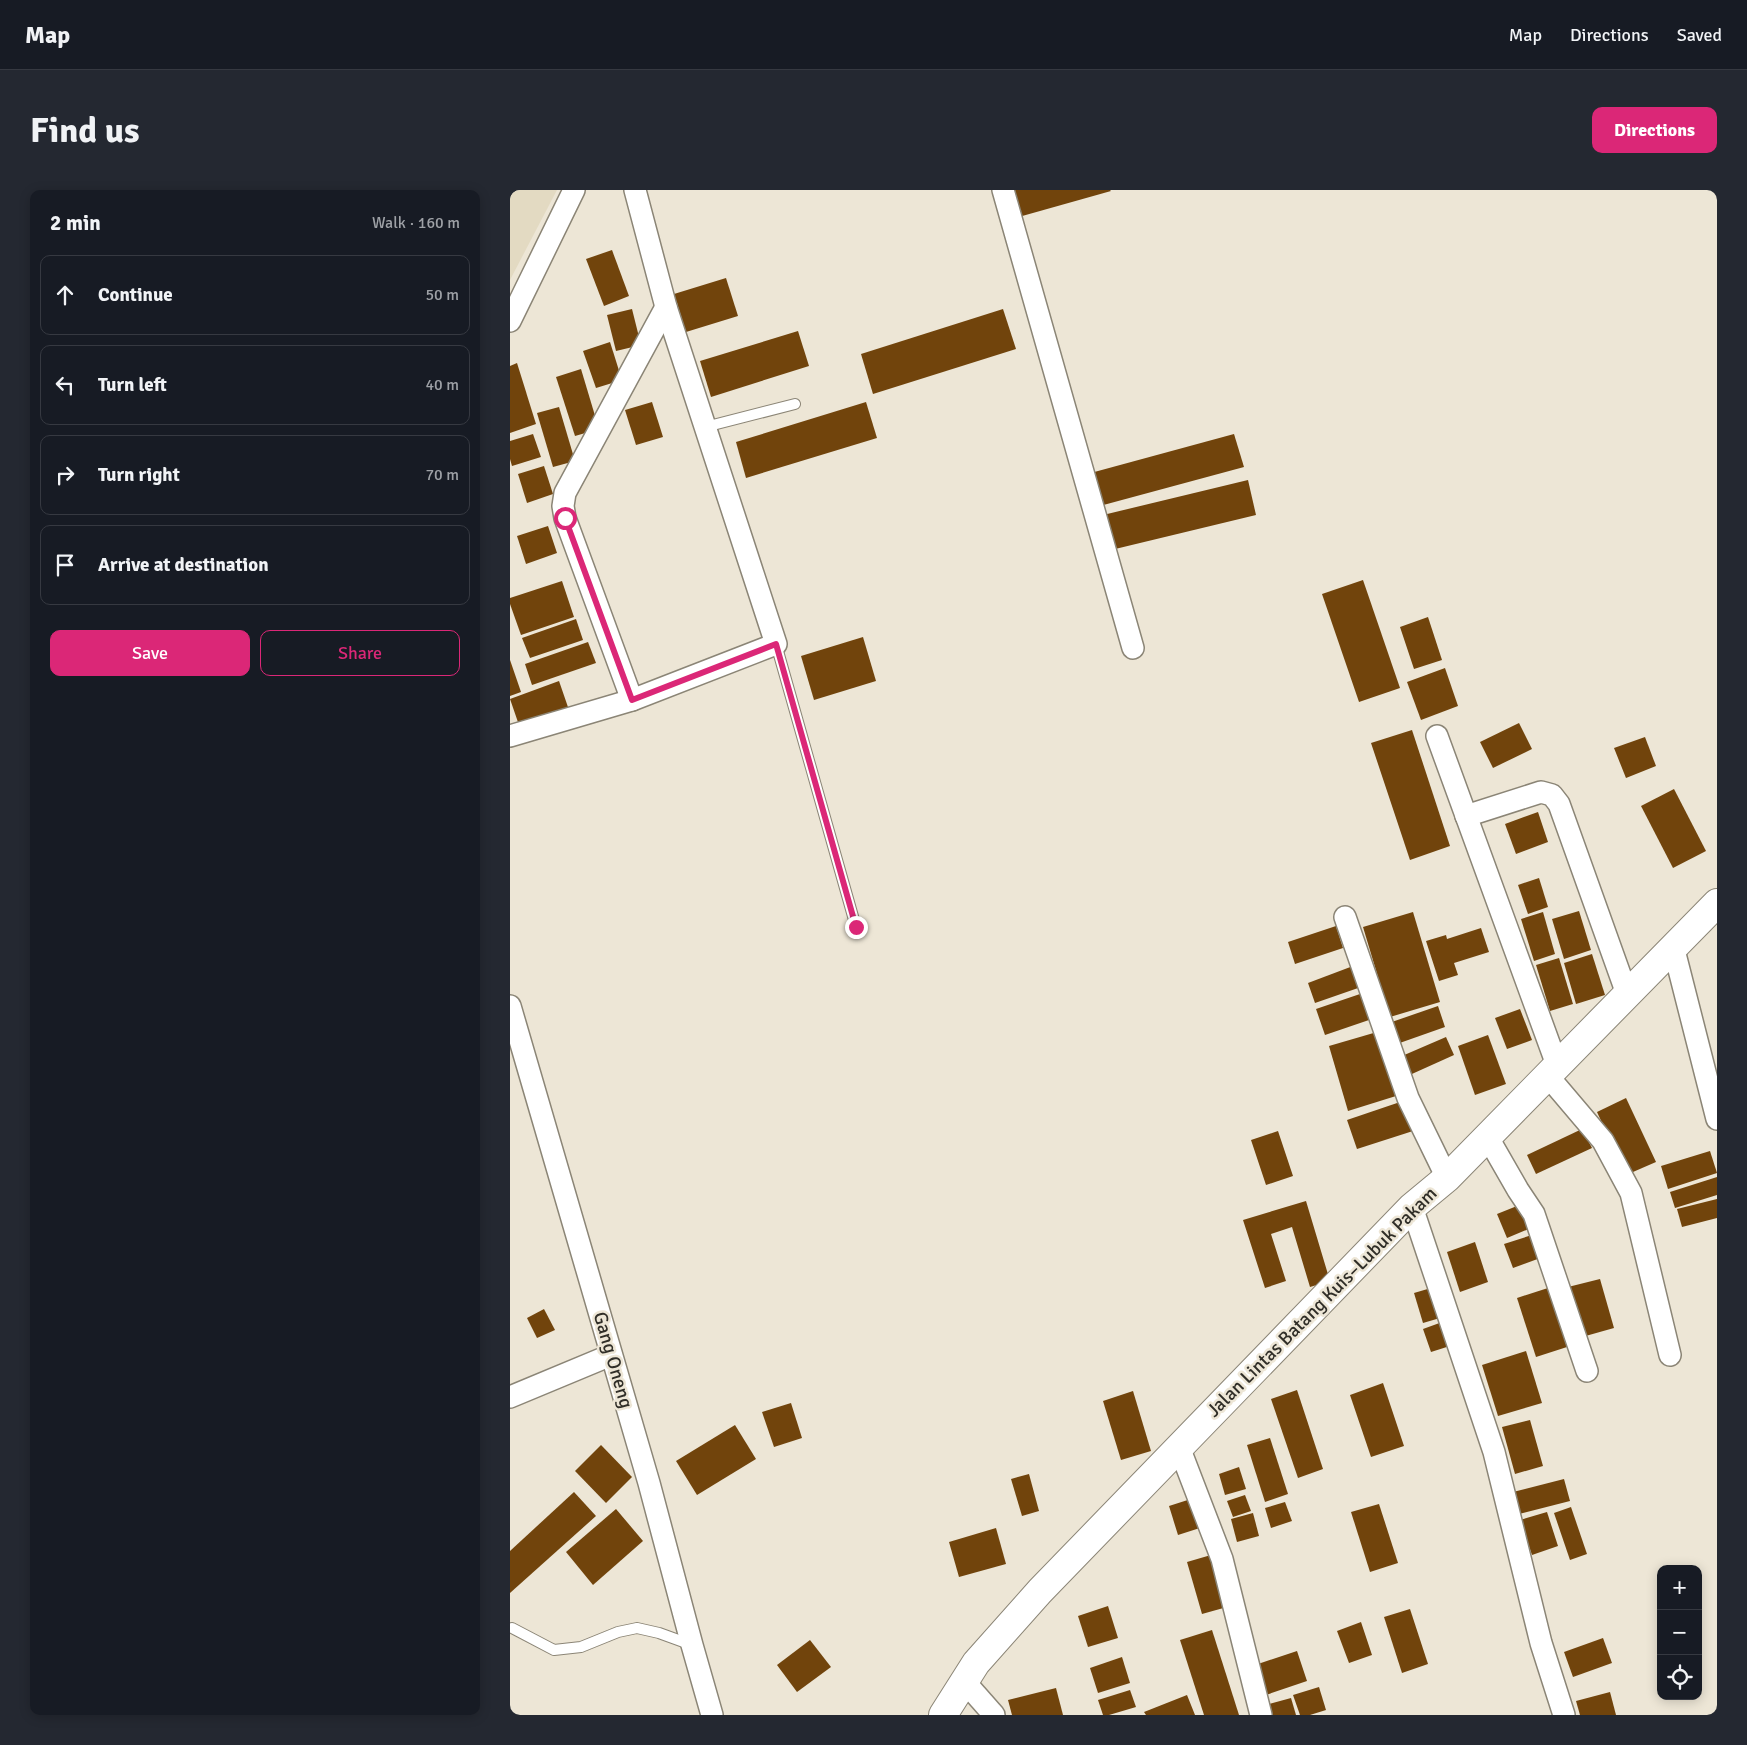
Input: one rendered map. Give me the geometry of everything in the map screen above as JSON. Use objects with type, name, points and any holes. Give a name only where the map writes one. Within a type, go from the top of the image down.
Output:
[{"type":"highway","name":"Jalan Lintas Batang Kuis–Lubuk Pakam","points":[[943,1715],[976,1663],[1040,1591],[1412,1207],[1446,1178],[1717,902]]},
{"type":"street","points":[[510,321],[574,190]]},
{"type":"street","points":[[510,736],[632,700],[776,644],[666,307],[635,190]]},
{"type":"street","points":[[1003,190],[1133,648]]},
{"type":"street","points":[[632,700],[565,518],[563,506],[565,494],[666,307]]},
{"type":"street","points":[[1437,736],[1552,1070],[1603,1141],[1632,1193],[1670,1355]]},
{"type":"street","points":[[1466,816],[1541,792],[1552,795],[1559,804],[1627,994]]},
{"type":"street","points":[[1345,917],[1408,1098],[1446,1178]]},
{"type":"street","points":[[1673,946],[1717,1120]]},
{"type":"street","name":"Gang Oneng","points":[[510,1006],[649,1483],[712,1715]]},
{"type":"street","points":[[1487,1136],[1534,1214],[1586,1371]]},
{"type":"street","points":[[1412,1207],[1494,1452],[1541,1643],[1564,1715]]},
{"type":"street","points":[[510,1397],[611,1355]]},
{"type":"street","points":[[1179,1447],[1222,1559],[1261,1715]]},
{"type":"street","points":[[964,1681],[994,1715]]},
{"type":"lane","points":[[705,427],[795,404]]},
{"type":"lane","points":[[776,644],[856,927]]},
{"type":"lane","points":[[512,1628],[554,1650],[581,1647],[618,1632],[636,1628],[659,1633],[692,1645]]},
{"type":"shaded area","points":[[510,190],[557,190],[510,280]]},
{"type":"building","points":[[995,190],[1110,190],[1111,191],[1004,221]]},
{"type":"building","points":[[612,250],[629,296],[604,306],[586,259]]},
{"type":"building","points":[[726,278],[738,316],[686,332],[674,294]]},
{"type":"building","points":[[632,309],[641,345],[616,351],[607,315]]},
{"type":"building","points":[[1003,309],[1016,349],[873,394],[861,354]]},
{"type":"building","points":[[798,331],[809,366],[711,397],[700,361]]},
{"type":"building","points":[[610,342],[622,380],[596,388],[583,351]]},
{"type":"building","points":[[517,363],[536,424],[510,433],[510,366]]},
{"type":"building","points":[[581,369],[599,429],[575,436],[556,377]]},
{"type":"building","points":[[652,402],[663,437],[636,445],[625,410]]},
{"type":"building","points":[[866,402],[877,438],[746,478],[736,442]]},
{"type":"building","points":[[559,407],[575,461],[553,467],[537,413]]},
{"type":"building","points":[[533,434],[541,457],[512,466],[510,441]]},
{"type":"building","points":[[1234,434],[1244,467],[1096,507],[1087,474]]},
{"type":"building","points":[[544,466],[553,494],[527,503],[518,474]]},
{"type":"building","points":[[1248,480],[1256,515],[1111,550],[1103,515]]},
{"type":"building","points":[[548,526],[557,553],[526,564],[517,536]]},
{"type":"building","points":[[1363,580],[1400,688],[1359,702],[1322,594]]},
{"type":"building","points":[[562,581],[574,617],[521,635],[510,604],[510,598]]},
{"type":"building","points":[[1428,617],[1442,660],[1414,669],[1400,627]]},
{"type":"building","points":[[576,619],[583,640],[530,658],[522,638]]},
{"type":"building","points":[[863,637],[876,681],[814,700],[801,656]]},
{"type":"building","points":[[588,642],[596,663],[532,685],[525,664]]},
{"type":"building","points":[[510,660],[521,692],[510,696]]},
{"type":"building","points":[[1445,668],[1458,706],[1421,720],[1407,682]]},
{"type":"building","points":[[559,681],[569,710],[520,728],[510,699]]},
{"type":"building","points":[[1519,723],[1532,749],[1493,768],[1480,742]]},
{"type":"building","points":[[1412,730],[1450,846],[1410,860],[1371,743]]},
{"type":"building","points":[[1645,737],[1656,766],[1626,778],[1614,748]]},
{"type":"building","points":[[1674,789],[1706,851],[1673,868],[1641,806]]},
{"type":"building","points":[[1538,812],[1548,842],[1516,854],[1505,824]]},
{"type":"building","points":[[1539,878],[1548,907],[1528,914],[1518,885]]},
{"type":"building","points":[[1579,911],[1591,950],[1564,959],[1552,919]]},
{"type":"building","points":[[1413,912],[1440,1002],[1390,1017],[1363,927]]},
{"type":"building","points":[[1543,912],[1555,954],[1534,961],[1521,919]]},
{"type":"building","points":[[1336,926],[1343,948],[1295,964],[1288,942]]},
{"type":"building","points":[[1481,928],[1489,952],[1454,963],[1458,975],[1439,981],[1426,941],[1446,935],[1447,939]]},
{"type":"building","points":[[1592,954],[1605,995],[1576,1004],[1564,963]]},
{"type":"building","points":[[1559,958],[1573,1004],[1550,1011],[1536,965]]},
{"type":"building","points":[[1353,966],[1361,987],[1315,1003],[1308,983]]},
{"type":"building","points":[[1360,994],[1369,1020],[1325,1035],[1316,1009]]},
{"type":"building","points":[[1438,1006],[1445,1027],[1394,1045],[1386,1024]]},
{"type":"building","points":[[1520,1009],[1532,1040],[1507,1049],[1495,1018]]},
{"type":"building","points":[[1377,1032],[1396,1096],[1348,1111],[1329,1046]]},
{"type":"building","points":[[1488,1035],[1506,1084],[1475,1095],[1458,1046]]},
{"type":"building","points":[[1446,1037],[1454,1055],[1403,1078],[1395,1059]]},
{"type":"building","points":[[1626,1098],[1656,1162],[1626,1175],[1597,1112]]},
{"type":"building","points":[[1403,1101],[1413,1131],[1357,1149],[1347,1120]]},
{"type":"building","points":[[1582,1129],[1592,1148],[1536,1174],[1527,1155]]},
{"type":"building","points":[[1278,1131],[1293,1176],[1266,1185],[1251,1140]]},
{"type":"building","points":[[1710,1151],[1717,1173],[1668,1189],[1661,1166]]},
{"type":"building","points":[[1717,1177],[1717,1195],[1675,1208],[1670,1192]]},
{"type":"building","points":[[1717,1199],[1717,1218],[1682,1227],[1677,1209]]},
{"type":"building","points":[[1306,1201],[1330,1281],[1310,1287],[1292,1227],[1271,1234],[1286,1281],[1265,1288],[1243,1220]]},
{"type":"building","points":[[1522,1204],[1531,1228],[1507,1238],[1497,1214]]},
{"type":"building","points":[[1535,1234],[1543,1257],[1513,1268],[1504,1244]]},
{"type":"building","points":[[1475,1242],[1488,1282],[1460,1292],[1447,1252]]},
{"type":"building","points":[[1600,1279],[1614,1328],[1582,1337],[1568,1287]]},
{"type":"building","points":[[1431,1288],[1440,1318],[1423,1323],[1414,1293]]},
{"type":"building","points":[[1548,1288],[1567,1347],[1536,1357],[1517,1298]]},
{"type":"building","points":[[544,1309],[555,1330],[537,1338],[527,1318]]},
{"type":"building","points":[[1445,1321],[1453,1345],[1431,1352],[1423,1329]]},
{"type":"building","points":[[1526,1351],[1542,1403],[1498,1416],[1482,1365]]},
{"type":"building","points":[[1383,1383],[1404,1446],[1371,1457],[1350,1395]]},
{"type":"building","points":[[1297,1390],[1323,1469],[1298,1478],[1271,1399]]},
{"type":"building","points":[[1133,1391],[1151,1451],[1121,1460],[1103,1401]]},
{"type":"building","points":[[791,1403],[802,1438],[774,1447],[762,1412]]},
{"type":"building","points":[[1530,1420],[1543,1466],[1515,1474],[1502,1427]]},
{"type":"building","points":[[735,1425],[756,1459],[697,1495],[676,1461]]},
{"type":"building","points":[[1270,1438],[1288,1494],[1265,1502],[1247,1445]]},
{"type":"building","points":[[601,1445],[632,1477],[606,1503],[575,1471]]},
{"type":"building","points":[[1239,1467],[1246,1489],[1225,1495],[1219,1474]]},
{"type":"building","points":[[1029,1474],[1039,1511],[1022,1516],[1011,1479]]},
{"type":"building","points":[[1564,1479],[1570,1501],[1519,1514],[1513,1492]]},
{"type":"building","points":[[574,1492],[596,1516],[510,1593],[510,1551]]},
{"type":"building","points":[[1245,1495],[1251,1511],[1233,1517],[1227,1501]]},
{"type":"building","points":[[1194,1498],[1203,1527],[1178,1535],[1169,1506]]},
{"type":"building","points":[[1285,1502],[1292,1521],[1271,1528],[1265,1508]]},
{"type":"building","points":[[1379,1504],[1398,1563],[1370,1572],[1351,1512]]},
{"type":"building","points":[[1571,1507],[1587,1554],[1570,1560],[1554,1513]]},
{"type":"building","points":[[616,1509],[643,1541],[593,1585],[566,1552]]},
{"type":"building","points":[[1547,1512],[1558,1546],[1532,1555],[1520,1520]]},
{"type":"building","points":[[1253,1513],[1259,1536],[1237,1542],[1231,1519]]},
{"type":"building","points":[[996,1528],[1006,1564],[959,1577],[949,1542]]},
{"type":"building","points":[[1211,1555],[1227,1607],[1202,1614],[1187,1562]]},
{"type":"building","points":[[1108,1606],[1118,1638],[1088,1647],[1078,1616]]},
{"type":"building","points":[[1410,1609],[1428,1664],[1402,1673],[1384,1617]]},
{"type":"building","points":[[1361,1622],[1372,1655],[1349,1663],[1337,1631]]},
{"type":"building","points":[[1212,1630],[1239,1715],[1204,1715],[1180,1640]]},
{"type":"building","points":[[1603,1638],[1612,1663],[1573,1677],[1564,1652]]},
{"type":"building","points":[[810,1640],[831,1667],[797,1692],[777,1665]]},
{"type":"building","points":[[1297,1651],[1307,1681],[1263,1696],[1252,1666]]},
{"type":"building","points":[[1122,1657],[1130,1683],[1098,1693],[1090,1668]]},
{"type":"building","points":[[1319,1687],[1326,1710],[1310,1715],[1300,1715],[1293,1695]]},
{"type":"building","points":[[1056,1688],[1063,1715],[1012,1715],[1008,1700]]},
{"type":"building","points":[[1130,1690],[1136,1707],[1103,1715],[1098,1700]]},
{"type":"building","points":[[1610,1692],[1616,1715],[1580,1715],[1576,1701]]},
{"type":"building","points":[[1187,1695],[1195,1715],[1146,1715],[1144,1712]]},
{"type":"building","points":[[1291,1698],[1296,1715],[1272,1715],[1269,1704]]},
{"type":"route","points":[[565,518],[632,700],[776,644],[856,927]]}]
